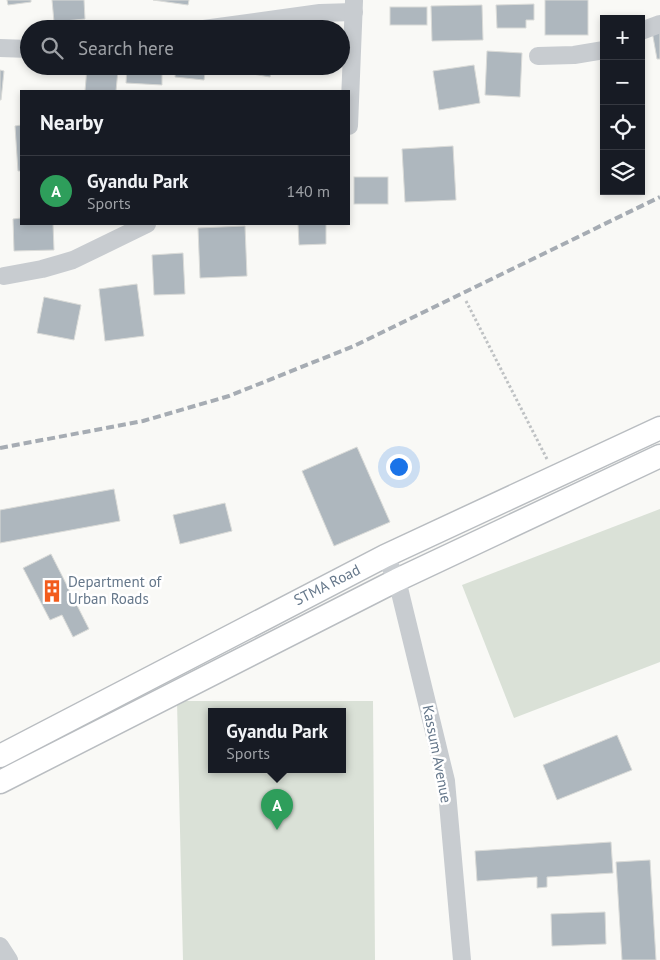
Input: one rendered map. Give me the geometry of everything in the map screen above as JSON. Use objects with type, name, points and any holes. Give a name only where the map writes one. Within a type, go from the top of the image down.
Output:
[{"type":"main road","name":"STMA Road","points":[[0,756],[385,556],[660,428]]},
{"type":"main road","name":"STMA Road","points":[[0,782],[397,580],[660,456]]},
{"type":"street","points":[[267,20],[354,6],[350,102]]},
{"type":"street","points":[[645,30],[660,24]]},
{"type":"street","points":[[0,48],[20,49]]},
{"type":"street","points":[[538,56],[574,55],[600,51]]},
{"type":"street","points":[[4,276],[42,269],[73,260],[145,225]]},
{"type":"street","name":"Kassum Avenue","points":[[385,556],[397,580],[446,781],[462,960]]},
{"type":"street","points":[[0,946],[9,960]]},
{"type":"path","points":[[466,301],[556,477]]},
{"type":"shaded area","points":[[660,509],[660,662],[514,718],[462,585]]},
{"type":"shaded area","points":[[177,701],[373,701],[375,960],[183,960]]},
{"type":"building","points":[[7,0],[31,0],[31,2],[8,5]]},
{"type":"building","points":[[52,0],[84,0],[85,19],[54,20]]},
{"type":"building","points":[[153,0],[189,0],[188,5]]},
{"type":"building","points":[[545,0],[588,0],[588,35],[545,35]]},
{"type":"building","points":[[534,4],[534,20],[526,20],[526,28],[497,28],[496,5]]},
{"type":"building","points":[[482,5],[483,40],[432,41],[431,6]]},
{"type":"building","points":[[390,7],[427,7],[427,25],[390,25]]},
{"type":"building","points":[[660,30],[660,59],[657,59],[652,31]]},
{"type":"building","points":[[487,51],[522,53],[520,97],[485,95]]},
{"type":"building","points":[[474,65],[480,103],[439,110],[433,71]]},
{"type":"building","points":[[0,70],[4,71],[1,100],[0,100]]},
{"type":"building","points":[[86,75],[118,75],[116,90],[85,90]]},
{"type":"building","points":[[126,75],[162,75],[162,85],[126,83]]},
{"type":"building","points":[[175,75],[205,75],[204,80],[175,77]]},
{"type":"building","points":[[20,125],[20,171],[18,171],[15,126]]},
{"type":"building","points":[[453,146],[456,200],[405,202],[402,149]]},
{"type":"building","points":[[354,177],[388,177],[388,204],[354,204]]},
{"type":"building","points":[[20,218],[20,225],[53,225],[54,250],[14,251],[13,219]]},
{"type":"building","points":[[298,225],[326,225],[326,244],[299,245]]},
{"type":"building","points":[[245,226],[247,276],[200,278],[198,228]]},
{"type":"building","points":[[183,253],[185,294],[154,295],[152,255]]},
{"type":"building","points":[[137,284],[144,336],[105,341],[99,289]]},
{"type":"building","points":[[44,297],[81,305],[74,340],[37,333]]},
{"type":"building","points":[[357,447],[390,522],[334,546],[302,471]]},
{"type":"building","points":[[114,489],[120,521],[0,543],[0,510]]},
{"type":"building","points":[[225,503],[232,531],[180,544],[173,515]]},
{"type":"building","name":"Department of Urban Roads","points":[[51,554],[89,629],[73,637],[62,615],[50,620],[23,568]]},
{"type":"building","points":[[617,735],[632,770],[557,800],[543,765]]},
{"type":"building","points":[[611,842],[613,873],[547,877],[547,887],[537,888],[537,877],[477,881],[475,851]]},
{"type":"building","points":[[650,860],[656,960],[622,960],[616,862]]},
{"type":"building","points":[[605,912],[606,944],[552,946],[551,914]]},
{"type":"railway","points":[[0,448],[143,421],[229,396],[354,346],[660,197]]},
{"type":"place","name":"Department of Urban Roads","points":[[52,591]]},
{"type":"place","name":"Gyandu Park","points":[[277,830]]}]
